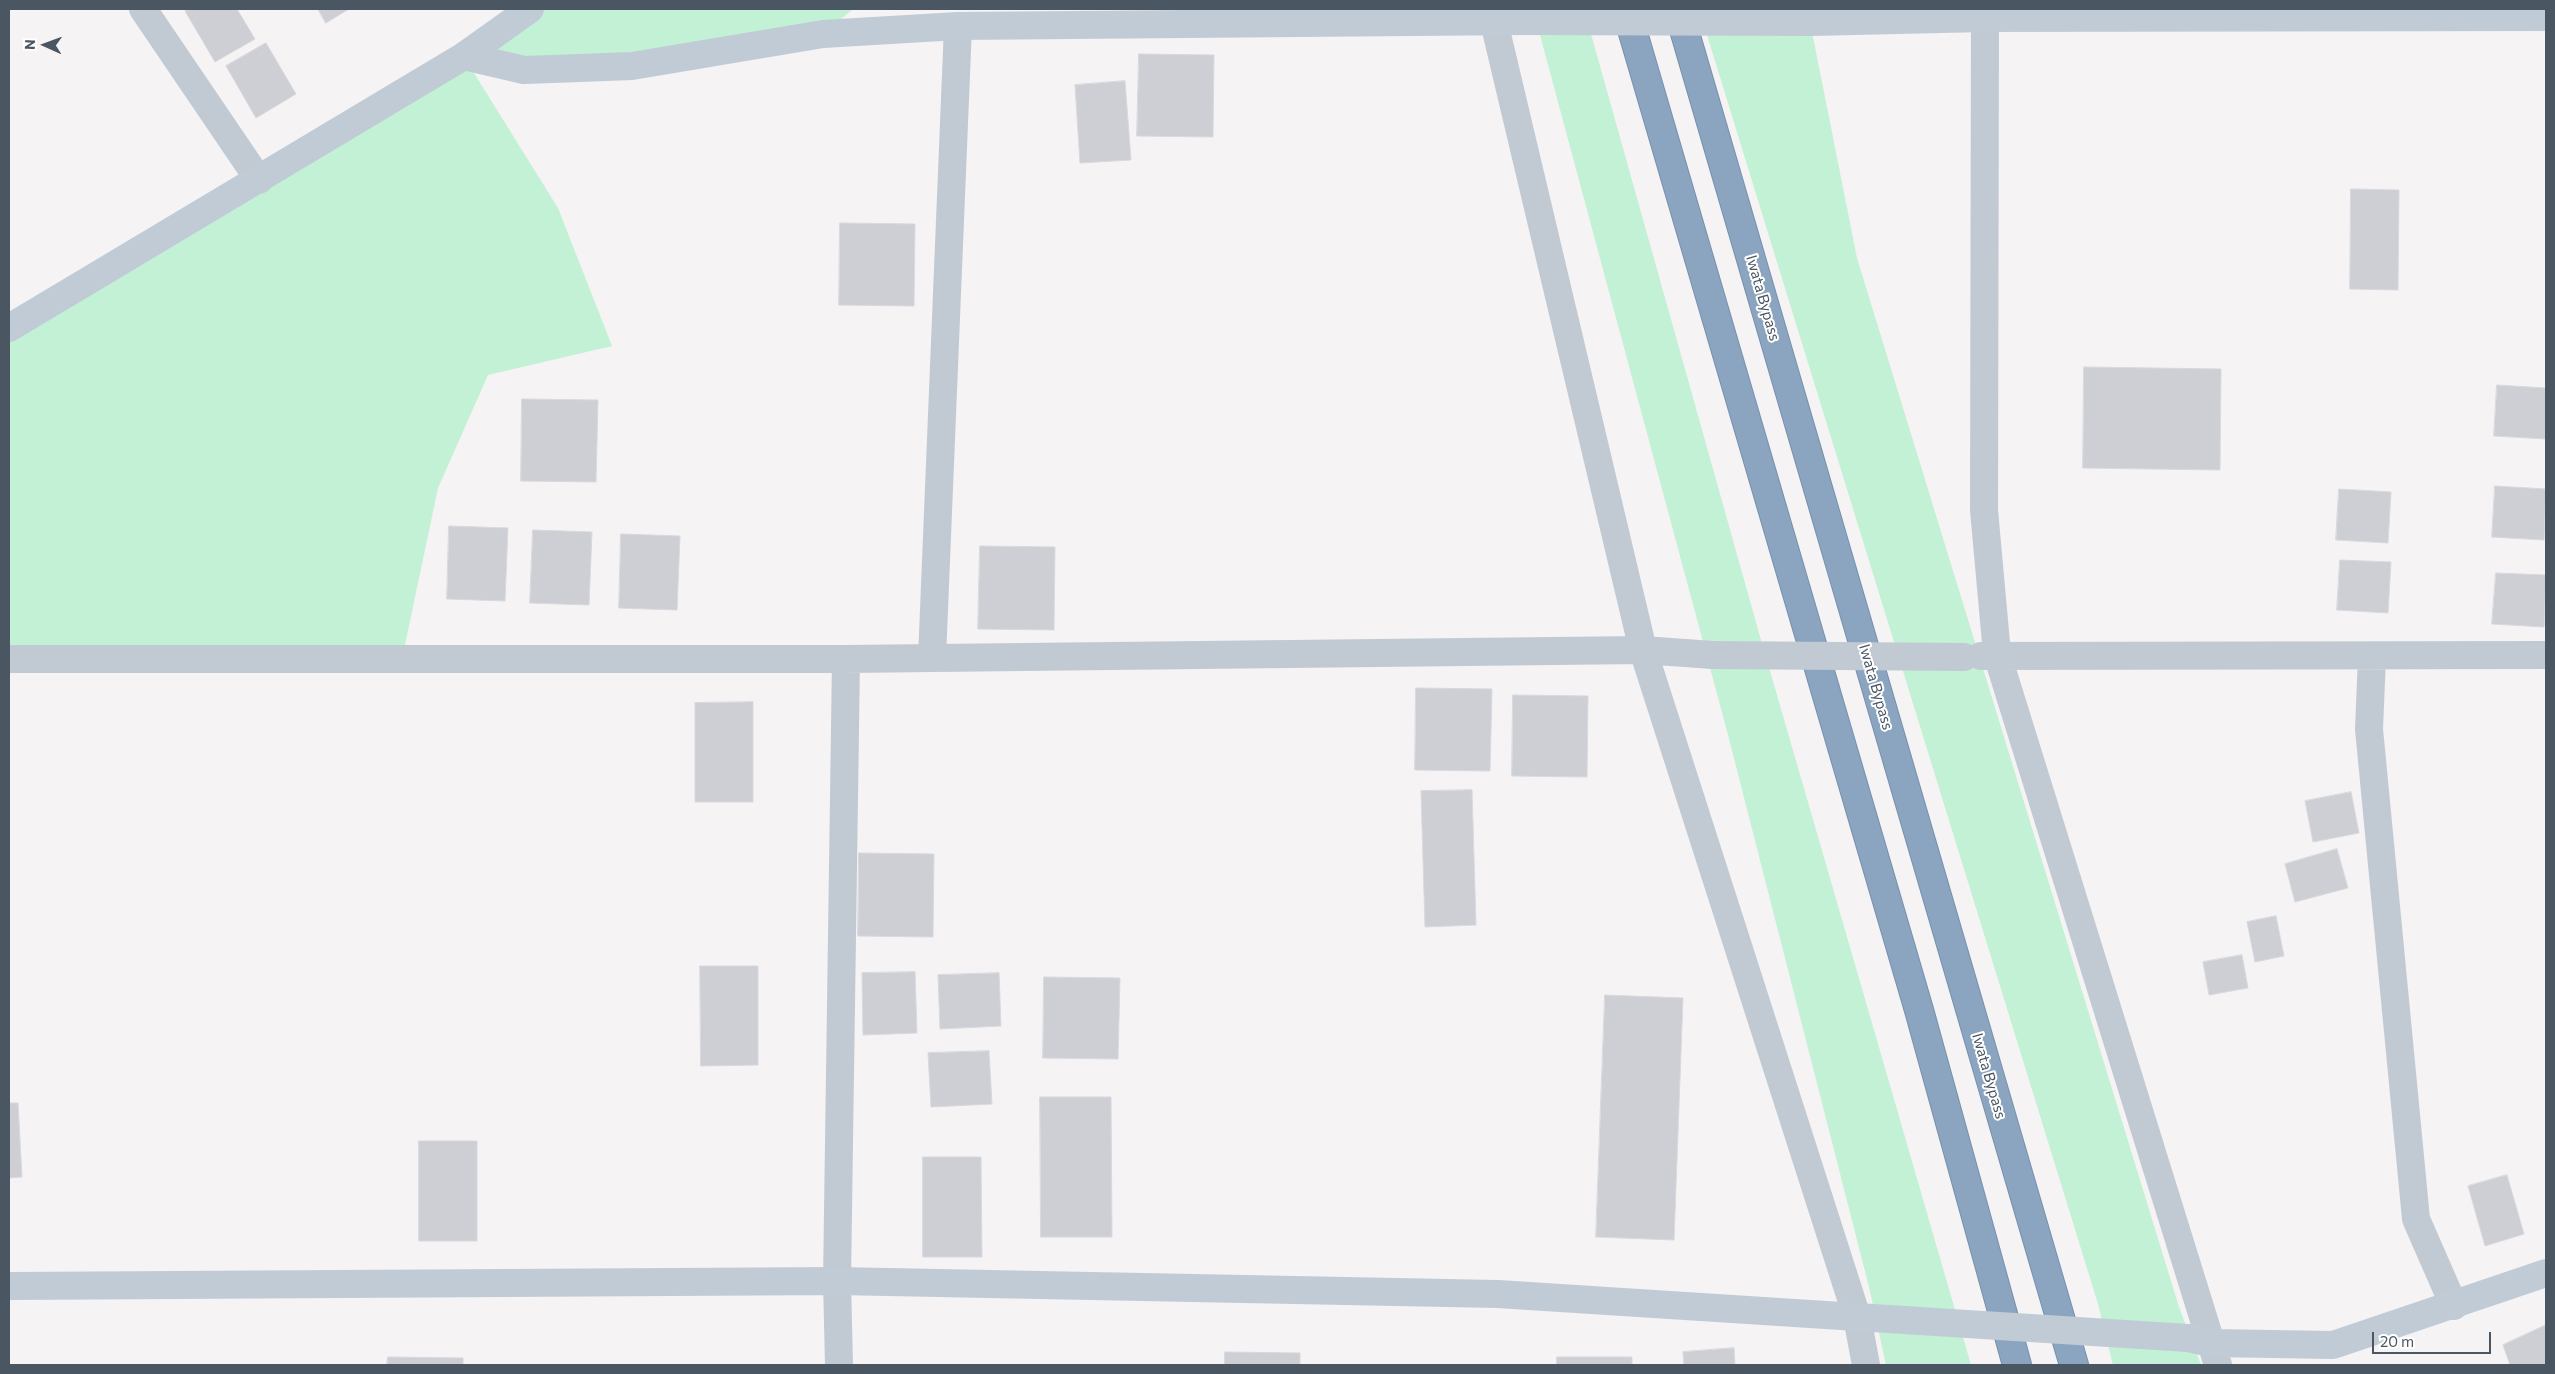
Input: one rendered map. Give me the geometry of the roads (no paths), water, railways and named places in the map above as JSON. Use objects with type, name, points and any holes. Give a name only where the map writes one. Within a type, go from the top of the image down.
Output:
[{"type":"highway","points":[[1626,9],[1914,991],[2018,1365]]},
{"type":"highway","name":"Iwata Bypass","points":[[1678,9],[2074,1365]]},
{"type":"street","points":[[143,9],[259,180]]},
{"type":"street","points":[[9,328],[464,56],[530,9]]},
{"type":"street","points":[[464,56],[524,70],[632,66],[823,34],[958,26],[1492,16],[1524,21],[1810,22],[1985,14],[2546,16]]},
{"type":"street","points":[[1985,14],[1984,510],[1997,654],[2206,1349]]},
{"type":"street","points":[[1492,16],[1643,650],[1857,1318],[1866,1365]]},
{"type":"street","points":[[932,658],[958,26]]},
{"type":"street","points":[[9,660],[846,659],[1643,650],[1713,655],[1964,657],[1997,654],[2372,657],[2546,655]]},
{"type":"street","points":[[2372,657],[2369,729],[2416,1219],[2454,1306]]},
{"type":"street","points":[[839,1365],[837,1281],[846,659]]},
{"type":"street","points":[[9,1286],[837,1281],[1498,1294],[1857,1318],[2206,1349],[2333,1346],[2546,1273]]}]
